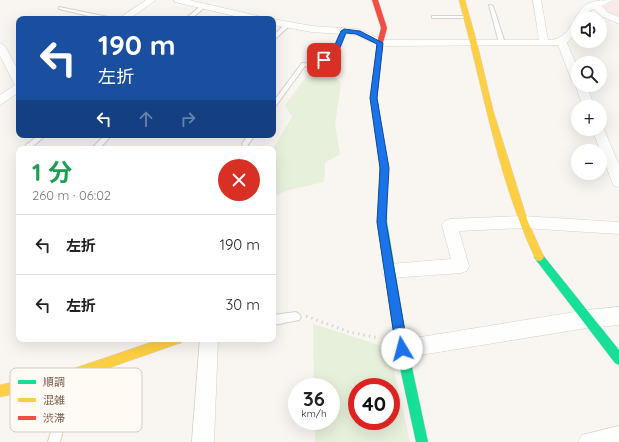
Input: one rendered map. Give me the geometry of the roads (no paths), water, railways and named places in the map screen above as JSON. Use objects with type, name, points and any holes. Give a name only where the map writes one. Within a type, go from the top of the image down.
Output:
[{"type":"street","points":[[128,16],[152,0]]},
{"type":"street","points":[[181,0],[234,16]]},
{"type":"street","points":[[375,0],[384,28],[380,43],[374,98],[384,168],[382,222],[401,346],[422,442]]},
{"type":"street","points":[[462,0],[474,43],[489,110],[523,222],[536,254],[619,359]]},
{"type":"street","points":[[537,0],[544,43]]},
{"type":"street","points":[[584,12],[586,9],[596,4],[609,0]]},
{"type":"street","points":[[596,4],[604,14],[619,21]]},
{"type":"street","points":[[276,23],[312,29],[358,32],[380,43],[562,43],[571,32]]},
{"type":"street","points":[[562,43],[571,64]]},
{"type":"street","points":[[0,46],[16,77]]},
{"type":"street","points":[[0,101],[16,89]]},
{"type":"street","points":[[601,136],[619,182]]},
{"type":"street","points":[[390,271],[462,266],[450,225],[523,222],[619,228]]},
{"type":"street","points":[[401,346],[587,319],[619,316]]},
{"type":"street","points":[[92,368],[167,342]]},
{"type":"street","points":[[203,442],[209,342]]},
{"type":"street","points":[[0,391],[10,389]]},
{"type":"street","points":[[589,442],[619,436]]},
{"type":"lane","points":[[192,16],[204,6]]},
{"type":"lane","points":[[491,6],[502,43]]},
{"type":"lane","points":[[61,8],[95,16]]},
{"type":"lane","points":[[434,17],[467,17]]},
{"type":"lane","points":[[276,36],[287,25]]},
{"type":"lane","points":[[276,102],[304,64],[314,66],[333,55],[344,31]]},
{"type":"lane","points":[[29,146],[39,138]]},
{"type":"lane","points":[[98,146],[104,138]]},
{"type":"lane","points":[[245,144],[250,138]]},
{"type":"lane","points":[[276,320],[296,317]]},
{"type":"lane","points":[[54,442],[57,432]]}]
